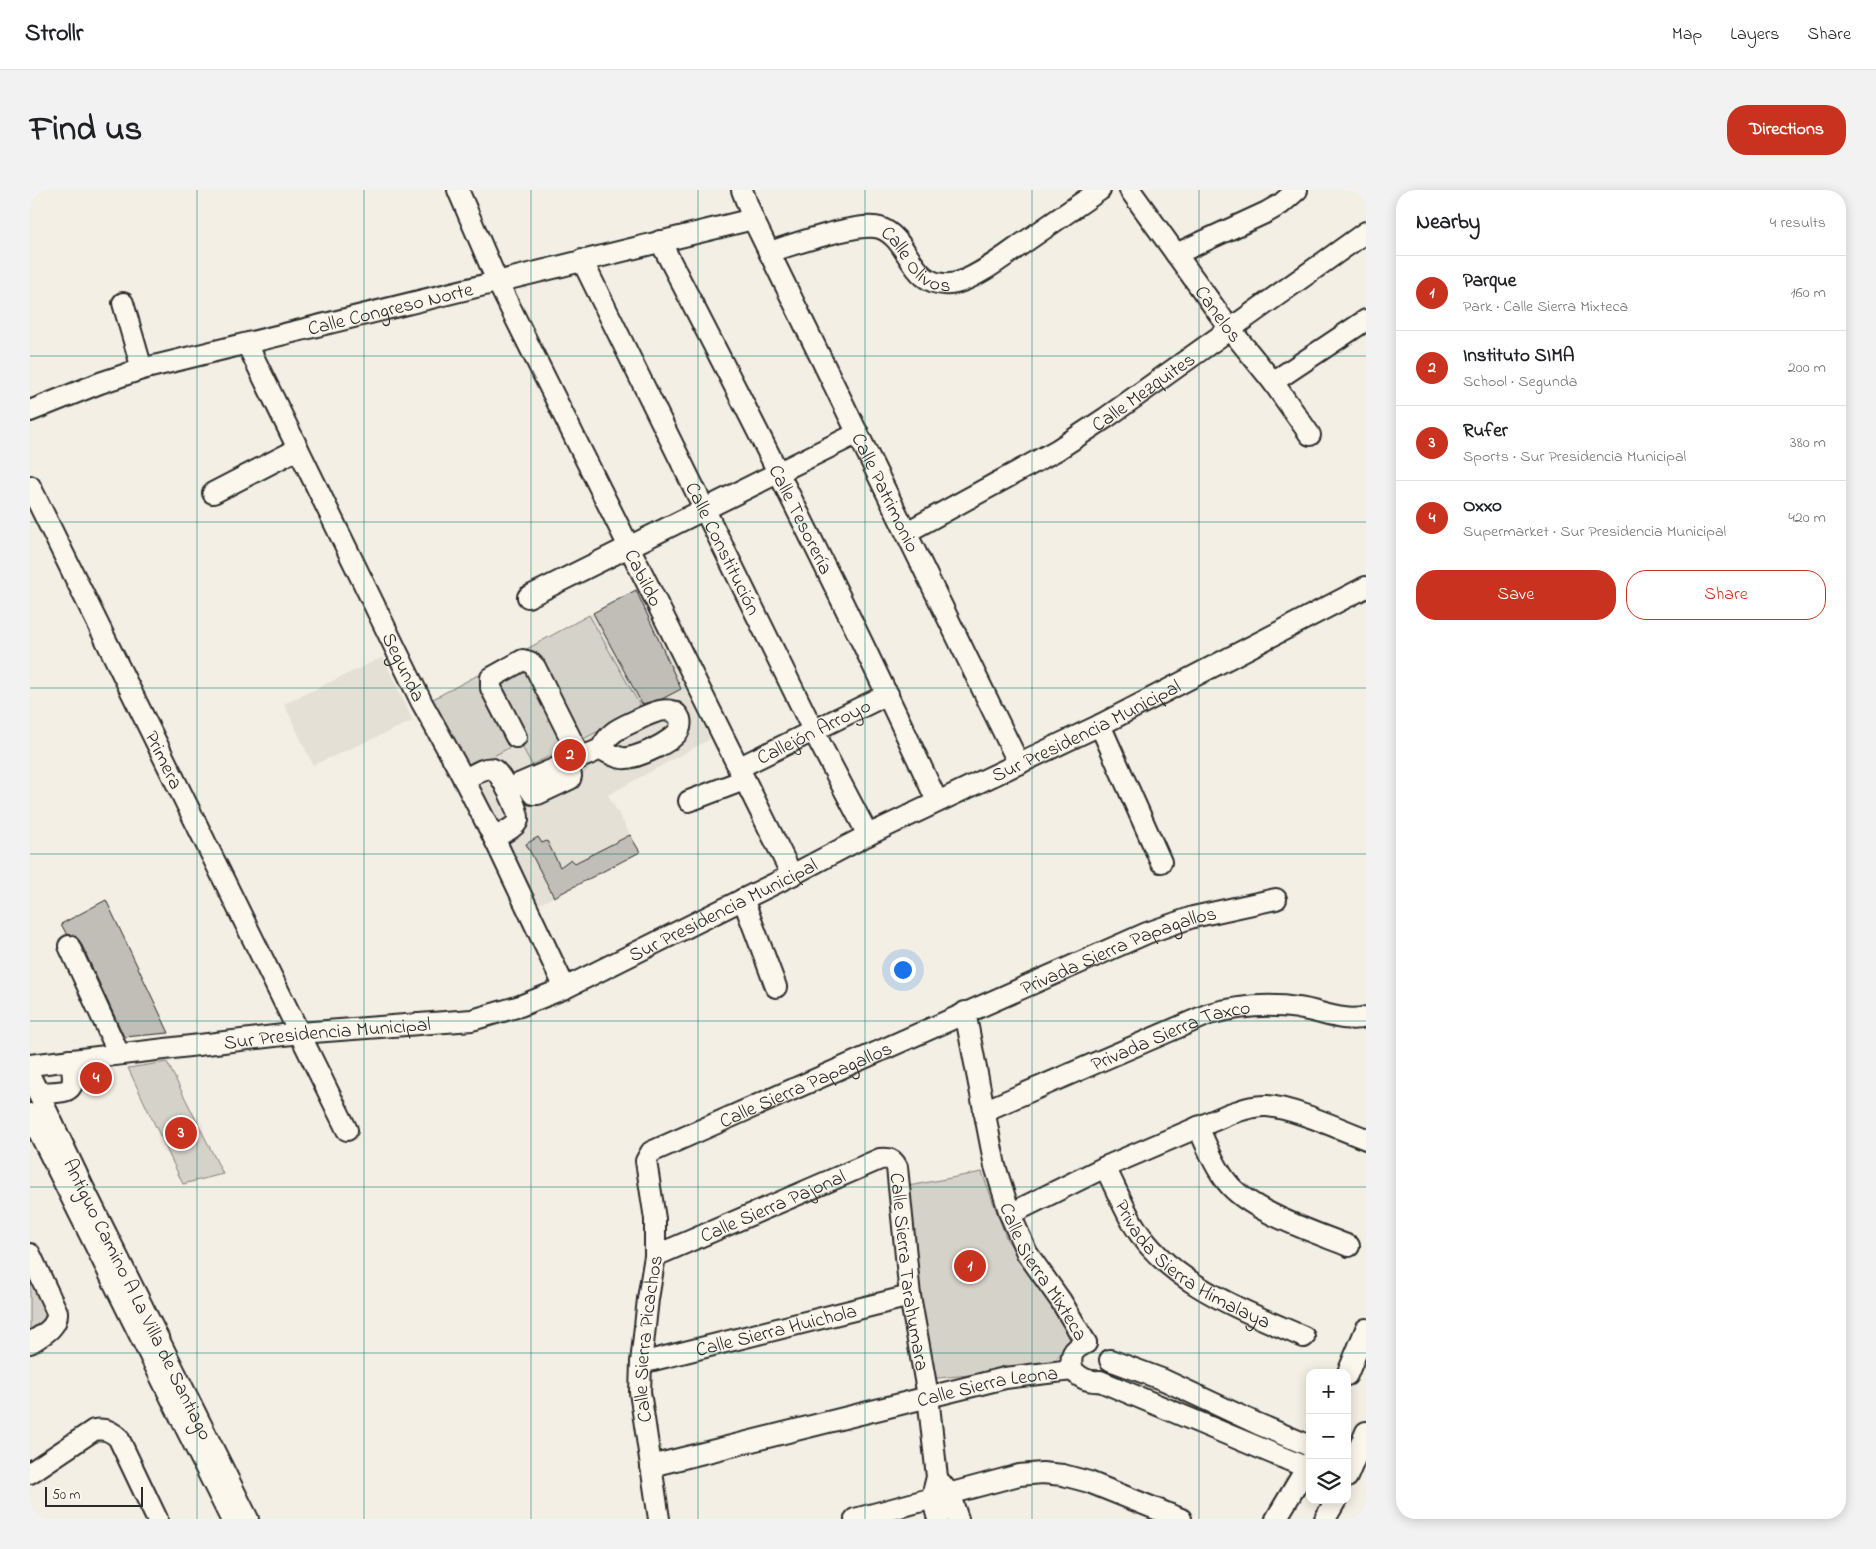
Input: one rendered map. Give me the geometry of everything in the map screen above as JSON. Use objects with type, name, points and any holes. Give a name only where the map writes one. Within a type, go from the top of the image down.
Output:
[{"type":"street","name":"Cabildo","points":[[458,190],[497,281],[792,875]]},
{"type":"street","name":"Calle Patrimonio","points":[[742,190],[753,219],[1019,764]]},
{"type":"street","name":"Calle Olivos","points":[[769,252],[854,228],[878,227],[890,233],[901,245],[914,268],[923,276],[948,285],[974,276],[1100,190]]},
{"type":"street","name":"Canelos","points":[[1130,190],[1230,329],[1274,382],[1310,435]]},
{"type":"street","points":[[1176,254],[1268,212],[1297,190]]},
{"type":"street","name":"Calle Congreso Norte","points":[[30,411],[100,383],[142,369],[753,219]]},
{"type":"street","name":"Calle Mezquites","points":[[907,532],[1057,450],[1366,232]]},
{"type":"street","name":"Calle Tesorería","points":[[660,241],[780,473],[888,694],[937,801]]},
{"type":"street","name":"Calle Constitución","points":[[582,260],[813,730],[868,835]]},
{"type":"street","points":[[123,303],[142,369]]},
{"type":"street","points":[[1274,382],[1366,320]]},
{"type":"street","name":"Segunda","points":[[247,344],[422,703],[494,838],[565,988]]},
{"type":"street","points":[[528,597],[858,434]]},
{"type":"street","points":[[213,493],[298,449]]},
{"type":"street","name":"Primera","points":[[30,486],[347,1130]]},
{"type":"street","name":"Sur Presidencia Municipal","points":[[30,1066],[300,1033],[472,1020],[520,1006],[565,988],[937,801],[1100,725],[1366,587]]},
{"type":"street","points":[[464,780],[484,770],[493,769],[532,794],[542,792],[571,776],[573,761],[535,667],[530,662],[523,660],[491,678],[491,688],[516,737]]},
{"type":"street","name":"Callejón Arroyo","points":[[690,801],[741,774],[813,730],[888,694]]},
{"type":"street","points":[[1100,725],[1161,862]]},
{"type":"street","points":[[573,761],[602,749]]},
{"type":"street","points":[[494,838],[518,821],[517,786]]},
{"type":"street","points":[[743,899],[776,987]]},
{"type":"street","name":"Privada Sierra Papagallos","points":[[965,1012],[1168,924],[1276,899]]},
{"type":"street","points":[[69,946],[118,1054]]},
{"type":"street","name":"Privada Sierra Taxco","points":[[984,1111],[1209,1014],[1227,1009],[1258,1005],[1282,1006],[1352,1020],[1366,1017]]},
{"type":"street","name":"Calle Sierra Mixteca","points":[[965,1012],[995,1166],[1010,1214],[1027,1253],[1061,1301],[1086,1343],[1094,1344],[1106,1352],[1110,1360],[1164,1380],[1306,1444]]},
{"type":"street","name":"Calle Sierra Papagallos","points":[[647,1156],[662,1147],[965,1012]]},
{"type":"street","points":[[34,1084],[62,1091],[68,1090],[71,1088],[74,1080],[70,1060]]},
{"type":"street","name":"Antiguo Camino A La Villa de Santiago","points":[[34,1084],[90,1202],[248,1519]]},
{"type":"street","points":[[1010,1214],[1105,1167],[1238,1111],[1258,1106],[1269,1106],[1310,1118],[1366,1139]]},
{"type":"street","points":[[30,1114],[231,1519]]},
{"type":"street","points":[[1198,1127],[1218,1171],[1228,1184],[1246,1201],[1349,1246]]},
{"type":"street","name":"Calle Sierra Picachos","points":[[647,1156],[647,1171],[655,1219],[655,1256],[648,1299],[640,1392],[659,1519]]},
{"type":"street","name":"Calle Sierra Pajonal","points":[[655,1256],[880,1159],[891,1159]]},
{"type":"street","name":"Calle Sierra Tarahumara","points":[[891,1159],[897,1167],[910,1296],[928,1396],[939,1489],[938,1519]]},
{"type":"street","name":"Privada Sierra Himalaya","points":[[1105,1167],[1132,1223],[1175,1272],[1229,1304],[1304,1338]]},
{"type":"street","points":[[30,1343],[54,1326],[57,1321],[57,1312],[31,1259]]},
{"type":"street","name":"Calle Sierra Huichola","points":[[641,1363],[910,1296]]},
{"type":"street","points":[[1349,1369],[1366,1329]]},
{"type":"street","points":[[1072,1370],[1072,1354],[1075,1348],[1086,1343]]},
{"type":"street","points":[[1100,1381],[1109,1369],[1110,1360]]},
{"type":"street","name":"Calle Sierra Leona","points":[[651,1466],[1005,1378],[1072,1370],[1081,1378],[1092,1382],[1100,1381],[1306,1465]]},
{"type":"street","points":[[1249,1443],[1258,1424]]},
{"type":"street","points":[[30,1473],[84,1436],[102,1428],[118,1437],[149,1516]]},
{"type":"street","points":[[1351,1465],[1366,1432]]},
{"type":"street","points":[[1276,1519],[1306,1471]]},
{"type":"street","points":[[855,1519],[939,1489],[1019,1475],[1042,1473],[1063,1475],[1089,1482],[1181,1519]]},
{"type":"street","name":"Calle Sierra Tarahumara","points":[[939,1489],[958,1519]]},
{"type":"street","points":[[1326,1519],[1334,1504]]},
{"type":"shaded area","points":[[636,590],[710,739],[608,795],[640,852],[532,908],[431,700]]},
{"type":"shaded area","points":[[589,615],[642,709],[532,765],[483,673]]},
{"type":"shaded area","points":[[383,657],[413,721],[313,765],[284,704]]},
{"type":"shaded area","points":[[478,675],[514,745],[466,771],[431,700]]},
{"type":"shaded area","points":[[167,1062],[223,1174],[183,1184],[128,1068]]},
{"type":"shaded area","points":[[982,1172],[1007,1240],[1061,1313],[1071,1341],[1049,1367],[929,1379],[903,1187]]},
{"type":"shaded area","points":[[30,1272],[53,1318],[30,1335]]},
{"type":"building","points":[[636,590],[681,689],[662,699],[642,704],[593,613]]},
{"type":"building","points":[[630,835],[640,852],[554,897],[526,844],[538,837],[542,843],[547,841],[560,867],[571,859],[575,863]]},
{"type":"building","points":[[106,900],[169,1033],[124,1037],[80,941],[75,936],[67,935],[61,924]]},
{"type":"place","name":"Instituto SIMA","points":[[570,755]]},
{"type":"place","name":"Oxxo","points":[[96,1078]]},
{"type":"place","name":"Rufer","points":[[181,1133]]},
{"type":"place","name":"Parque","points":[[970,1266]]}]
